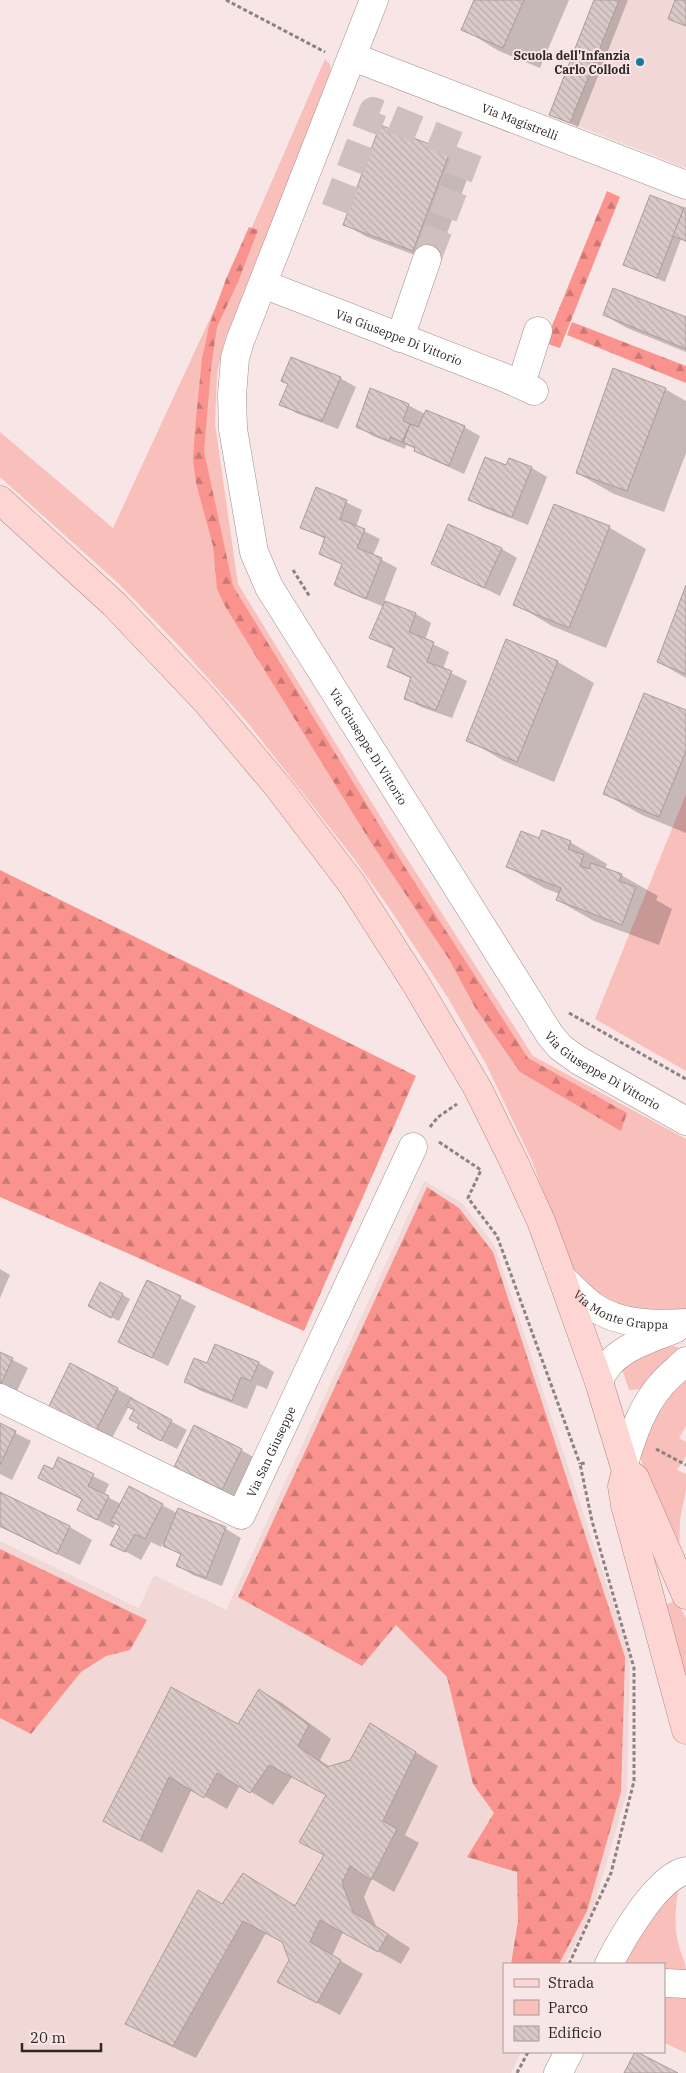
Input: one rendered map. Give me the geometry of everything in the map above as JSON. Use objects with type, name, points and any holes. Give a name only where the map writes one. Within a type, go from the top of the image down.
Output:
[{"type":"main road","points":[[0,500],[114,604],[206,701],[279,788],[352,884],[416,984],[478,1089],[541,1222],[599,1382],[625,1467],[635,1478],[686,1596]]},
{"type":"main road","points":[[625,1467],[622,1486],[625,1504],[686,1730]]},
{"type":"street","name":"Via Giuseppe Di Vittorio","points":[[374,0],[235,358],[232,410],[235,445],[254,552],[269,587],[550,1035],[560,1047],[578,1060],[686,1121]]},
{"type":"street","name":"Via Magistrelli","points":[[353,56],[686,185]]},
{"type":"street","points":[[400,338],[427,259]]},
{"type":"street","name":"Via Giuseppe Di Vittorio","points":[[263,284],[521,385],[538,331]]},
{"type":"street","name":"Via San Giuseppe","points":[[0,1398],[241,1515],[418,1140]]},
{"type":"street","name":"Via Monte Grappa","points":[[562,1278],[596,1308],[613,1316],[630,1321],[660,1325],[686,1324]]},
{"type":"street","name":"Via Monte Grappa","points":[[599,1382],[607,1364],[624,1352],[641,1342],[686,1324]]},
{"type":"street","points":[[625,1467],[638,1422],[647,1404],[661,1385],[686,1361]]},
{"type":"street","points":[[609,1963],[623,1936],[656,1892],[671,1877],[686,1870]]},
{"type":"street","points":[[666,1983],[686,1984]]},
{"type":"street","points":[[558,2073],[568,2053]]},
{"type":"path","points":[[226,0],[324,51],[353,56]]},
{"type":"path","points":[[290,565],[311,598]]},
{"type":"path","points":[[562,1008],[686,1079]]},
{"type":"path","points":[[478,1089],[438,1117],[418,1140],[481,1170],[468,1198],[497,1236],[580,1464],[592,1521],[634,1668],[634,1781],[611,1873],[570,1963]]},
{"type":"path","points":[[652,1446],[686,1466]]},
{"type":"path","points":[[580,1464],[585,1462]]},
{"type":"path","points":[[517,2073],[527,2053]]},
{"type":"shaded area","name":"Scuola dell'Infanzia Carlo Collodi","points":[[619,0],[686,0],[686,168],[570,123]]},
{"type":"shaded area","points":[[424,1181],[462,1203],[495,1246],[630,1654],[627,1792],[593,1910],[566,1963],[503,1963],[503,2053],[521,2053],[511,2073],[0,2073],[0,1541],[139,1608],[154,1575],[226,1610]]},
{"type":"green space","points":[[325,59],[330,64],[331,73],[225,339],[217,373],[215,424],[238,584],[385,824],[533,1056],[686,1139],[686,1313],[611,1307],[578,1280],[568,1260],[532,1161],[486,1064],[448,998],[390,909],[355,860],[248,723],[180,647],[119,584],[0,477],[0,432],[113,528],[245,243]]},
{"type":"green space","points":[[607,191],[620,197],[560,348],[545,343]]},
{"type":"green space","points":[[249,227],[258,230],[238,282],[217,327],[211,368],[204,451],[233,586],[408,872],[528,1058],[627,1113],[621,1131],[520,1072],[476,1009],[449,959],[370,841],[225,606],[217,589],[213,546],[196,483],[193,459],[196,418],[202,359],[209,326],[226,279]]},
{"type":"green space","points":[[572,322],[686,366],[686,383],[567,335]]},
{"type":"green space","points":[[686,794],[686,1071],[595,1019]]},
{"type":"green space","points":[[0,870],[416,1076],[304,1331],[0,1197]]},
{"type":"green space","points":[[427,1187],[459,1208],[493,1252],[625,1657],[621,1792],[587,1911],[560,1963],[511,1963],[518,1921],[517,1872],[467,1857],[494,1813],[473,1784],[447,1677],[396,1625],[362,1666],[238,1597]]},
{"type":"green space","points":[[673,1346],[684,1349],[642,1389],[629,1390],[622,1369],[652,1349]]},
{"type":"green space","points":[[686,1373],[686,1426],[679,1438],[686,1442],[686,1456],[677,1470],[686,1474],[686,1490],[680,1519],[679,1554],[645,1475],[639,1452],[643,1431]]},
{"type":"green space","points":[[0,1549],[147,1620],[130,1650],[106,1656],[81,1672],[31,1734],[0,1718]]},
{"type":"green space","points":[[676,1600],[686,1618],[686,1686],[664,1606]]},
{"type":"green space","points":[[679,1883],[676,1930],[686,1972],[666,1973],[666,1963],[620,1963]]},
{"type":"green space","points":[[666,1995],[686,1997],[686,2053],[666,2043]]},
{"type":"building","points":[[474,0],[524,0],[503,48],[461,30]]},
{"type":"building","points":[[594,0],[619,0],[570,123],[549,115]]},
{"type":"building","points":[[675,0],[686,0],[686,26],[668,19]]},
{"type":"building","points":[[380,125],[450,152],[413,251],[343,225]]},
{"type":"building","points":[[650,195],[684,208],[657,278],[623,265]]},
{"type":"building","points":[[684,208],[686,208],[686,241],[673,236]]},
{"type":"building","points":[[613,288],[686,317],[686,349],[603,315]]},
{"type":"building","points":[[291,357],[341,377],[322,421],[279,405],[288,384],[281,381]]},
{"type":"building","points":[[613,368],[666,388],[627,491],[576,473]]},
{"type":"building","points":[[370,388],[409,404],[403,421],[410,424],[402,442],[390,437],[389,441],[356,427]]},
{"type":"building","points":[[426,410],[465,426],[449,466],[414,451],[415,447],[403,443],[410,424],[418,427]]},
{"type":"building","points":[[485,457],[506,465],[509,458],[532,467],[512,517],[468,500]]},
{"type":"building","points":[[316,487],[347,500],[340,519],[365,529],[357,548],[382,558],[366,599],[334,585],[342,564],[319,554],[325,537],[300,528]]},
{"type":"building","points":[[554,504],[610,526],[569,628],[513,605]]},
{"type":"building","points":[[448,524],[502,548],[484,588],[431,564]]},
{"type":"building","points":[[686,585],[686,674],[657,662]]},
{"type":"building","points":[[385,601],[416,613],[409,632],[434,642],[427,662],[452,671],[436,710],[404,699],[411,677],[387,667],[394,648],[369,638]]},
{"type":"building","points":[[506,639],[558,661],[517,762],[466,741]]},
{"type":"building","points":[[644,693],[686,710],[686,751],[659,817],[603,794]]},
{"type":"building","points":[[542,830],[571,841],[568,849],[584,855],[580,866],[589,869],[591,863],[622,874],[619,881],[636,887],[622,925],[556,900],[561,888],[506,867],[521,831],[539,838]]},
{"type":"building","points":[[147,1280],[181,1296],[152,1358],[118,1342]]},
{"type":"building","points":[[100,1282],[123,1294],[111,1318],[88,1306]]},
{"type":"building","points":[[215,1344],[259,1362],[251,1381],[241,1377],[232,1401],[184,1382],[194,1358],[207,1363]]},
{"type":"building","points":[[0,1352],[13,1358],[0,1386]]},
{"type":"building","points":[[70,1363],[118,1388],[95,1432],[48,1408]]},
{"type":"building","points":[[131,1398],[172,1420],[161,1441],[137,1428],[139,1424],[129,1419],[134,1410],[126,1406]]},
{"type":"building","points":[[0,1423],[16,1431],[0,1465]]},
{"type":"building","points":[[194,1425],[242,1449],[222,1490],[174,1467]]},
{"type":"building","points":[[58,1457],[94,1474],[88,1486],[109,1496],[97,1520],[77,1510],[82,1499],[38,1478],[44,1465],[53,1469]]},
{"type":"building","points":[[129,1486],[163,1504],[145,1539],[135,1534],[125,1552],[110,1545],[120,1526],[111,1521]]},
{"type":"building","points":[[0,1492],[70,1526],[57,1554],[0,1526]]},
{"type":"building","points":[[178,1508],[226,1527],[206,1578],[176,1566],[181,1554],[163,1546]]},
{"type":"building","points":[[171,1687],[238,1724],[259,1689],[309,1725],[298,1746],[327,1767],[350,1760],[370,1723],[416,1752],[383,1821],[397,1829],[371,1880],[350,1866],[342,1883],[353,1912],[388,1934],[378,1952],[320,1920],[310,1942],[341,1960],[317,2003],[277,1982],[289,1960],[282,1942],[243,1921],[173,2046],[125,2024],[198,1890],[222,1904],[243,1873],[295,1906],[324,1855],[299,1842],[326,1795],[269,1765],[250,1793],[217,1773],[204,1798],[169,1777],[140,1841],[103,1821]]},
{"type":"building","points":[[634,2053],[639,2053],[678,2073],[624,2073]]},
{"type":"tunnel","points":[[335,209],[373,111],[469,150],[427,259]]},
{"type":"place","name":"Scuola dell'Infanzia Carlo Collodi","points":[[640,62]]}]
